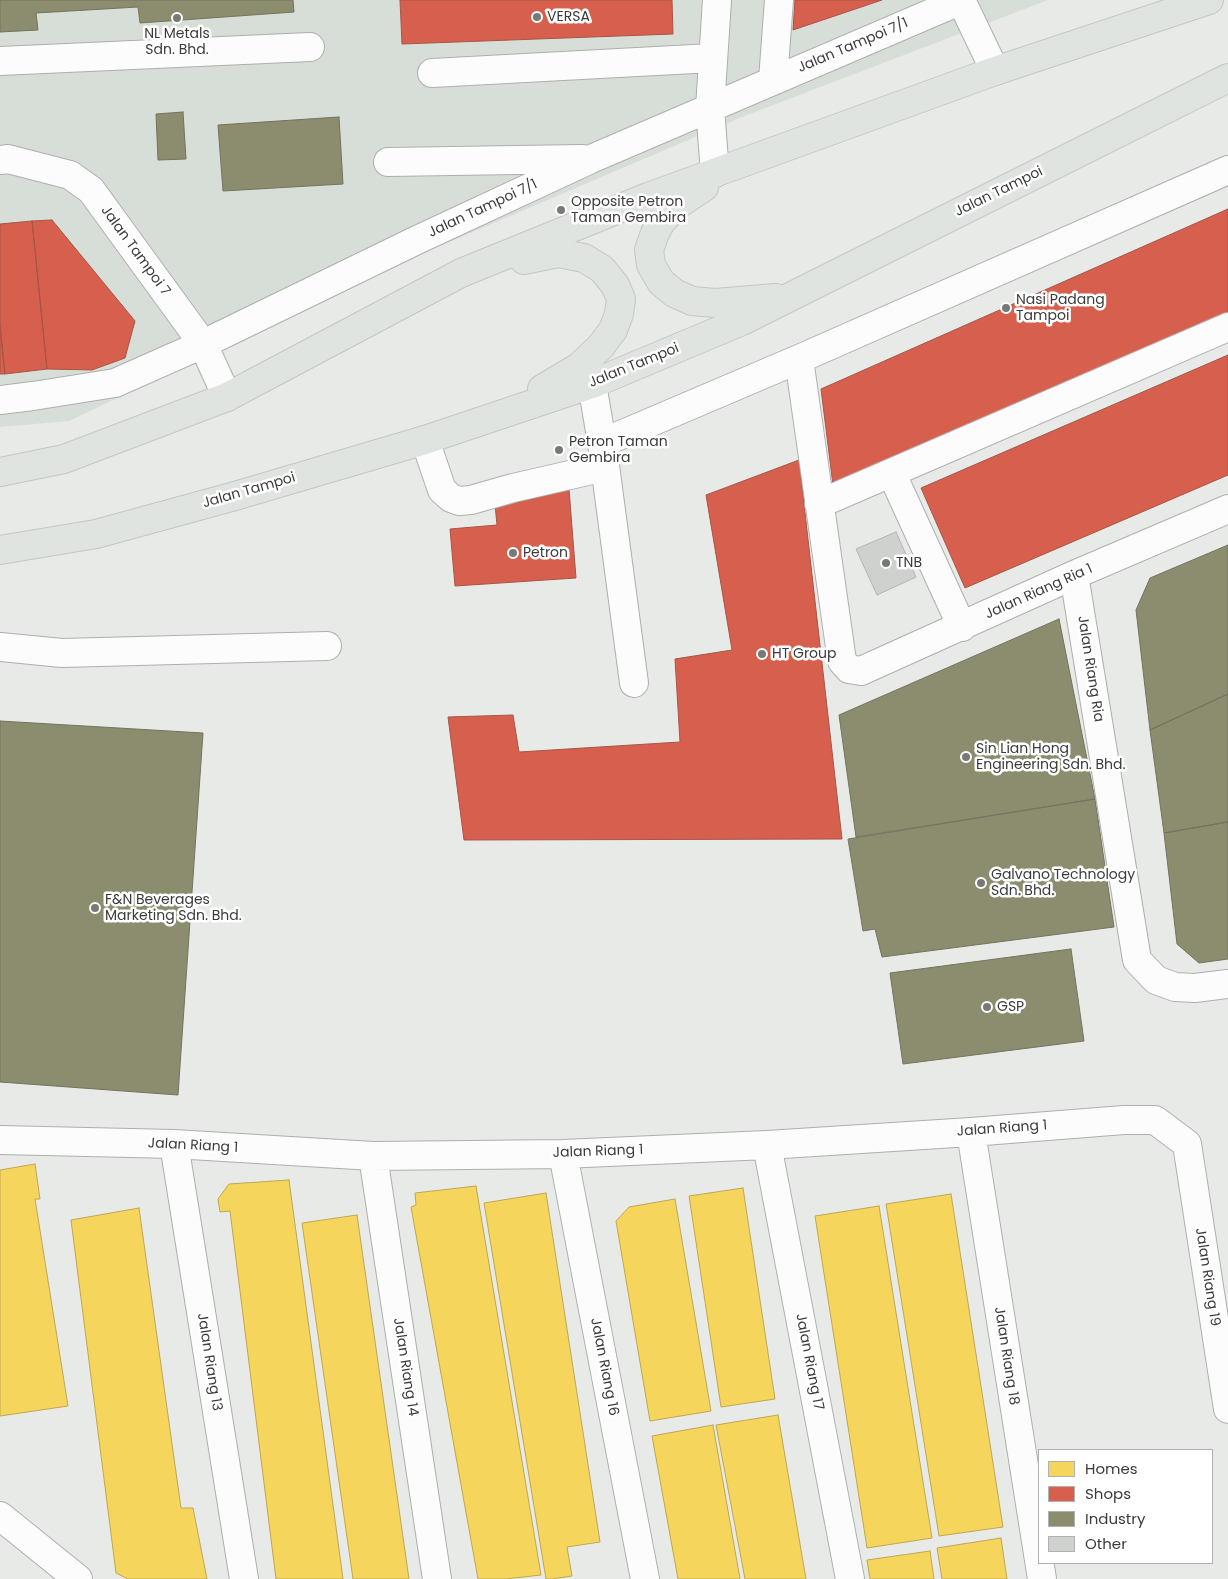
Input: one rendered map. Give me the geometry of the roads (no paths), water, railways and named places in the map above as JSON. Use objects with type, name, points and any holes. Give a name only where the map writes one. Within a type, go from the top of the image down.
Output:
[{"type":"main road","points":[[0,472],[64,459],[228,396],[461,273],[648,198],[995,71],[1209,0]]},
{"type":"main road","name":"Jalan Tampoi","points":[[0,550],[96,534],[235,496],[426,440],[504,412],[592,384],[742,322],[1227,79]]},
{"type":"main road","points":[[725,169],[677,205],[662,222],[655,233],[649,250],[651,265],[661,282],[674,293],[692,301],[715,303],[787,298]]},
{"type":"main road","points":[[461,273],[558,253],[584,258],[602,268],[615,285],[621,299],[619,314],[613,330],[601,346],[579,367],[504,412]]},
{"type":"street","points":[[717,0],[710,108],[725,169]]},
{"type":"street","points":[[773,80],[779,0]]},
{"type":"street","points":[[962,0],[995,71]]},
{"type":"street","name":"Jalan Tampoi 7/1","points":[[0,400],[115,383],[203,344],[417,240],[591,159],[962,0]]},
{"type":"street","points":[[0,60],[310,47]]},
{"type":"street","points":[[432,73],[712,58]]},
{"type":"street","name":"Jalan Tampoi 7","points":[[0,160],[8,159],[70,175],[91,190],[203,344],[228,396]]},
{"type":"street","points":[[388,162],[591,159]]},
{"type":"street","points":[[426,440],[442,490],[452,498],[459,501],[471,500],[513,488],[603,455],[799,359],[1228,170]]},
{"type":"street","points":[[799,359],[819,504],[1228,327]]},
{"type":"street","points":[[592,384],[634,684]]},
{"type":"street","points":[[892,474],[962,627]]},
{"type":"street","name":"Jalan Riang Ria 1","points":[[819,504],[842,661],[849,669],[861,671],[1074,575],[1228,509]]},
{"type":"street","name":"Jalan Riang Ria","points":[[1074,575],[1137,960],[1156,980],[1175,987],[1195,988],[1228,984]]},
{"type":"street","points":[[0,647],[62,653],[326,646]]},
{"type":"street","name":"Jalan Riang 1","points":[[0,1140],[174,1144],[373,1156],[563,1154],[767,1145],[1124,1120],[1155,1120],[1187,1144]]},
{"type":"street","name":"Jalan Riang 18","points":[[971,1132],[1038,1554]]},
{"type":"street","name":"Jalan Riang 13","points":[[174,1144],[244,1579]]},
{"type":"street","name":"Jalan Riang 19","points":[[1187,1144],[1226,1394]]},
{"type":"street","name":"Jalan Riang 17","points":[[767,1145],[850,1579]]},
{"type":"street","name":"Jalan Riang 16","points":[[563,1154],[645,1579]]},
{"type":"street","name":"Jalan Riang 14","points":[[373,1156],[437,1579]]},
{"type":"street","points":[[0,1516],[78,1579]]},
{"type":"street","name":"Jalan Riang 18","points":[[1040,1564],[1042,1579]]},
{"type":"place","name":"VERSA","points":[[537,17]]},
{"type":"place","name":"NL Metals Sdn. Bhd.","points":[[177,18]]},
{"type":"place","name":"Opposite Petron Taman Gembira","points":[[561,210]]},
{"type":"place","name":"Nasi Padang Tampoi","points":[[1006,308]]},
{"type":"place","name":"Petron Taman Gembira","points":[[559,450]]},
{"type":"place","name":"Petron","points":[[513,553]]},
{"type":"place","name":"TNB","points":[[886,563]]},
{"type":"place","name":"HT Group","points":[[762,654]]},
{"type":"place","name":"Sin Lian Hong Engineering Sdn. Bhd.","points":[[966,757]]},
{"type":"place","name":"Galvano Technology Sdn. Bhd.","points":[[981,883]]},
{"type":"place","name":"F&N Beverages Marketing Sdn. Bhd.","points":[[95,908]]},
{"type":"place","name":"GSP","points":[[987,1007]]}]
